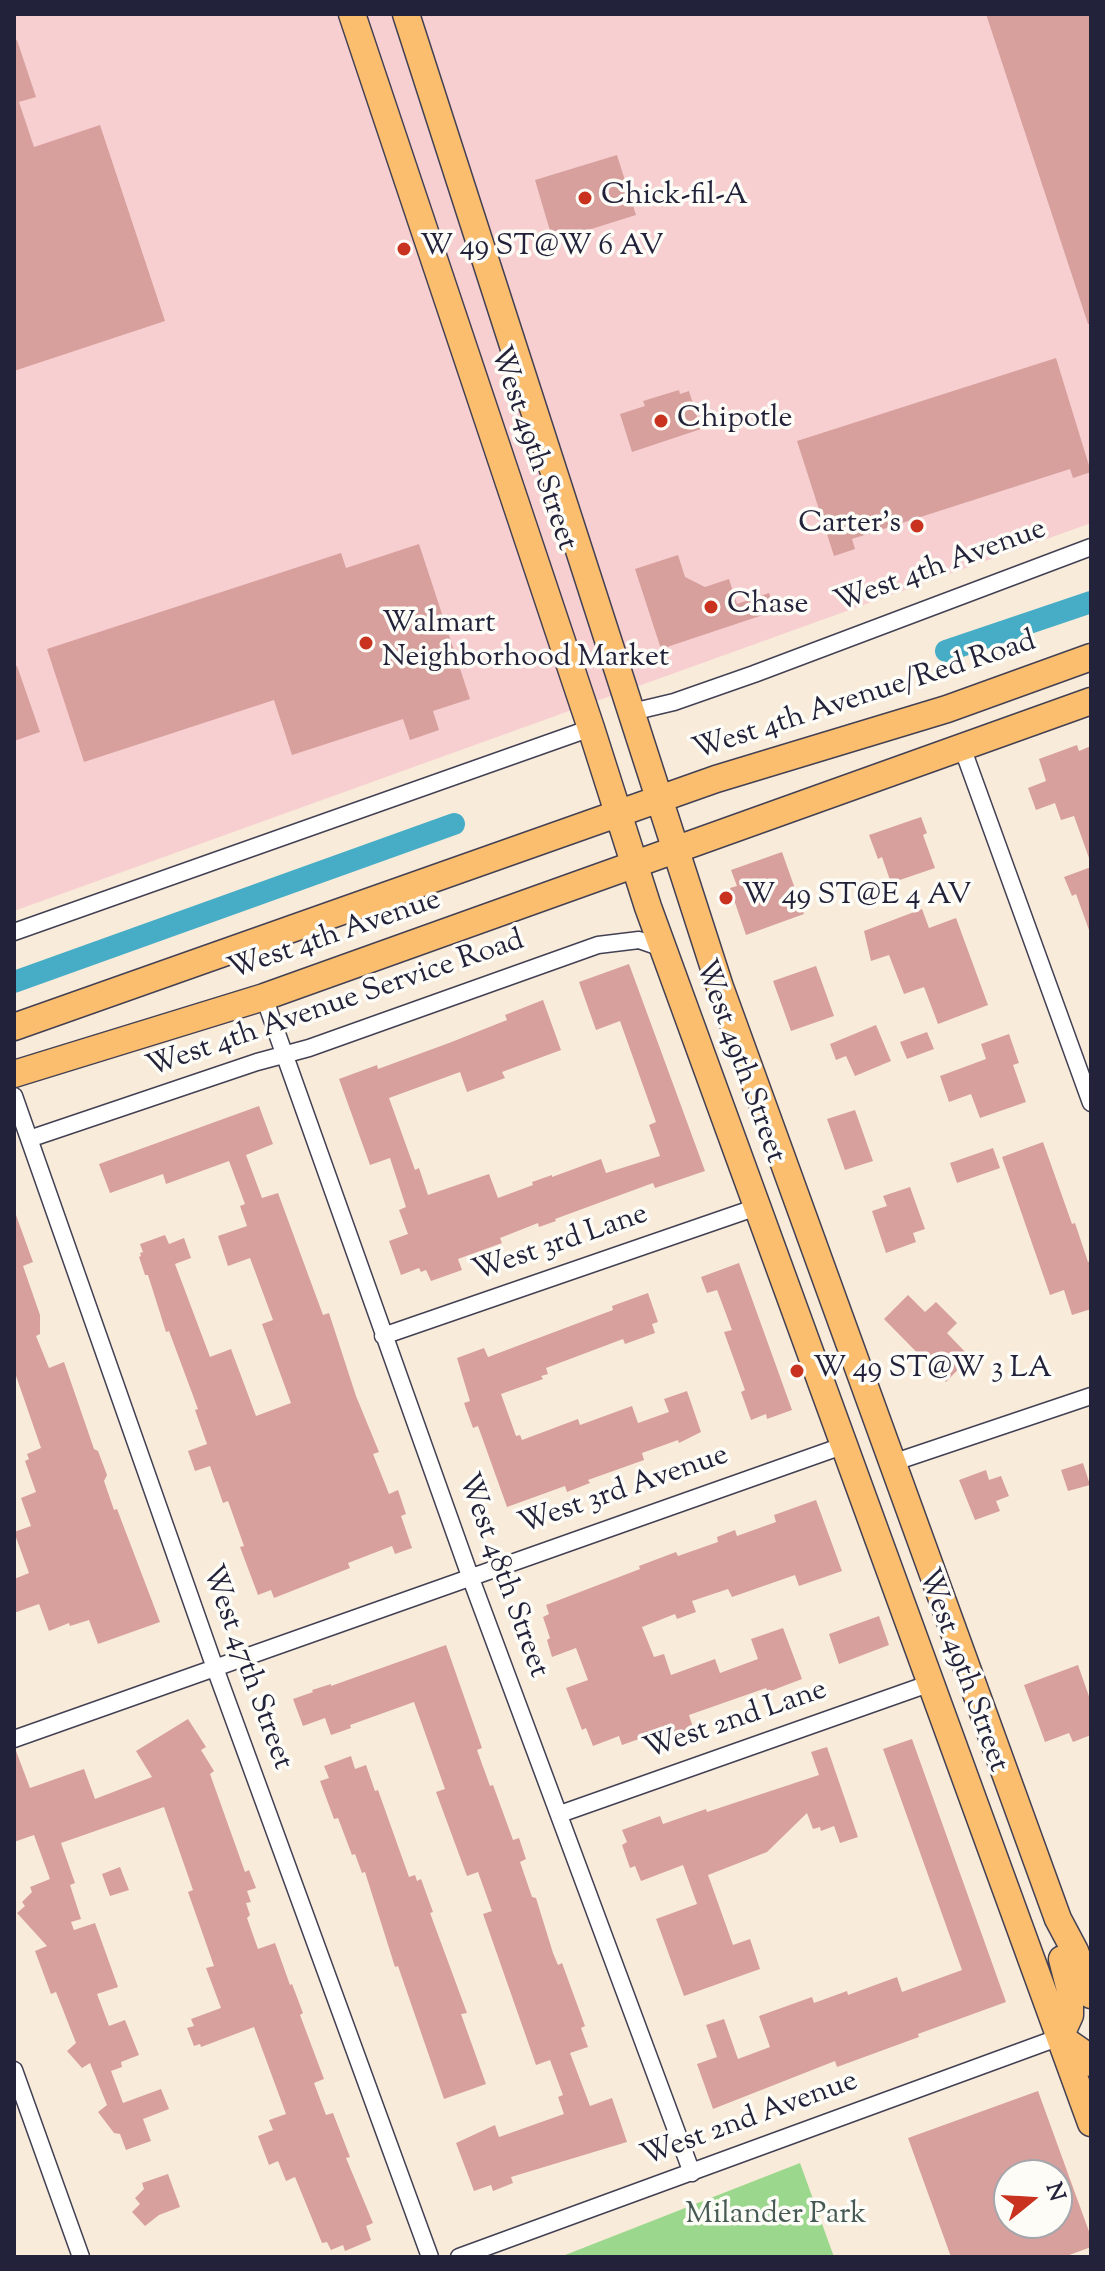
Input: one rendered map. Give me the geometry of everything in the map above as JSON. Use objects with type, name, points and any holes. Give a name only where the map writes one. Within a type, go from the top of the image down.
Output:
[{"type":"main road","name":"West 49th Street","points":[[352,14],[662,948],[1091,2123]]},
{"type":"main road","name":"West 49th Street","points":[[406,14],[720,987],[1058,1919],[1075,1951],[1091,1995]]},
{"type":"main road","name":"West 4th Avenue/Red Road","points":[[659,800],[716,779],[947,709],[1091,657]]},
{"type":"main road","points":[[675,852],[1091,701]]},
{"type":"main road","name":"West 4th Avenue","points":[[14,1027],[659,800]]},
{"type":"main road","name":"West 4th Avenue","points":[[14,1074],[264,997],[675,852]]},
{"type":"main road","points":[[14,1050],[22,1037],[45,1016]]},
{"type":"main road","points":[[829,1401],[875,1457],[892,1463],[877,1504],[876,1529]]},
{"type":"main road","points":[[1058,1919],[1061,1956],[1070,1990],[1070,2015],[1060,2037],[1083,2053],[1091,2063]]},
{"type":"street","name":"West 4th Avenue","points":[[632,712],[674,702],[1091,547]]},
{"type":"street","points":[[14,932],[591,728]]},
{"type":"street","points":[[962,747],[1091,1103]]},
{"type":"street","name":"West 4th Avenue Service Road","points":[[29,1139],[285,1055],[598,945],[639,940],[662,948]]},
{"type":"street","name":"West 48th Street","points":[[264,997],[470,1576],[692,2173]]},
{"type":"street","name":"West 47th Street","points":[[14,1096],[215,1668],[430,2257]]},
{"type":"street","name":"West 3rd Lane","points":[[383,1336],[757,1207]]},
{"type":"street","points":[[892,1463],[1091,1396]]},
{"type":"street","name":"West 3rd Avenue","points":[[14,1739],[845,1445]]},
{"type":"street","name":"West 2nd Lane","points":[[560,1814],[931,1683]]},
{"type":"street","name":"West 2nd Avenue","points":[[459,2257],[1060,2037]]},
{"type":"street","points":[[14,2070],[81,2257]]},
{"type":"shaded area","points":[[14,14],[1091,14],[1091,523],[14,911]]},
{"type":"green space","name":"Milander Park","points":[[800,2163],[834,2257],[560,2257]]},
{"type":"building","points":[[986,14],[1091,14],[1091,324],[1088,324]]},
{"type":"building","points":[[17,40],[36,97],[19,102],[34,147],[100,125],[165,321],[14,371],[14,41]]},
{"type":"building","name":"Chick-fil-A","points":[[617,155],[636,215],[553,241],[535,180]]},
{"type":"building","points":[[1056,358],[1091,472],[1073,478],[1070,469],[852,539],[855,549],[834,556],[797,441]]},
{"type":"building","name":"Chipotle","points":[[679,390],[680,394],[689,391],[701,429],[632,452],[620,414],[645,406],[643,401]]},
{"type":"building","points":[[419,544],[470,699],[433,711],[439,730],[410,740],[403,719],[292,755],[274,700],[84,762],[47,649],[341,553],[346,568]]},
{"type":"building","name":"Chase","points":[[678,555],[685,577],[705,587],[729,579],[737,604],[769,593],[775,611],[661,649],[635,569]]},
{"type":"building","points":[[14,666],[17,666],[40,732],[14,741]]},
{"type":"building","points":[[1077,745],[1079,751],[1091,746],[1089,858],[1074,816],[1061,820],[1055,803],[1036,810],[1028,788],[1046,781],[1039,759]]},
{"type":"building","points":[[921,817],[927,833],[923,835],[935,868],[891,883],[882,857],[878,859],[869,835]]},
{"type":"building","points":[[782,852],[804,914],[746,935],[730,888],[737,886],[731,870]]},
{"type":"building","points":[[1091,867],[1089,930],[1076,894],[1072,896],[1064,877]]},
{"type":"building","points":[[922,909],[929,928],[956,918],[988,1005],[938,1024],[924,987],[904,994],[889,955],[871,961],[864,931]]},
{"type":"building","points":[[629,964],[705,1171],[655,1188],[653,1183],[556,1221],[539,1227],[538,1223],[500,1238],[502,1243],[458,1259],[462,1270],[431,1281],[426,1270],[421,1272],[419,1268],[401,1275],[389,1241],[408,1234],[399,1210],[406,1207],[390,1158],[370,1165],[339,1079],[377,1065],[378,1069],[449,1043],[507,1020],[505,1015],[543,1000],[561,1050],[502,1072],[505,1078],[467,1092],[460,1072],[389,1098],[415,1170],[419,1168],[428,1195],[489,1174],[498,1198],[533,1185],[532,1182],[601,1159],[606,1173],[660,1156],[649,1125],[656,1122],[620,1021],[596,1030],[579,982]]},
{"type":"building","points":[[816,966],[834,1016],[791,1031],[773,981]]},
{"type":"building","points":[[876,1025],[891,1061],[855,1076],[846,1056],[836,1060],[830,1044]]},
{"type":"building","points":[[927,1032],[934,1049],[907,1059],[900,1042]]},
{"type":"building","points":[[1009,1034],[1019,1063],[1013,1065],[1026,1102],[980,1118],[971,1094],[949,1102],[940,1076],[986,1059],[981,1044]]},
{"type":"building","points":[[259,1106],[273,1144],[246,1155],[262,1198],[278,1193],[323,1315],[329,1313],[356,1396],[379,1452],[373,1454],[389,1494],[398,1490],[406,1514],[401,1516],[412,1548],[395,1554],[392,1546],[348,1563],[350,1568],[274,1598],[271,1590],[258,1595],[240,1547],[244,1546],[228,1501],[223,1503],[210,1466],[195,1471],[188,1451],[207,1444],[195,1410],[198,1409],[139,1257],[143,1252],[140,1244],[165,1235],[169,1244],[184,1238],[191,1258],[175,1264],[210,1357],[231,1349],[256,1416],[291,1403],[262,1324],[273,1320],[250,1258],[228,1266],[218,1236],[247,1226],[240,1206],[245,1204],[229,1161],[166,1184],[163,1174],[110,1193],[99,1164]]},
{"type":"building","points":[[855,1110],[873,1161],[845,1170],[827,1119]]},
{"type":"building","points":[[1043,1142],[1072,1224],[1075,1223],[1088,1262],[1091,1260],[1091,1309],[1072,1315],[1064,1290],[1050,1295],[1002,1157]]},
{"type":"building","points":[[993,1148],[1000,1168],[957,1183],[950,1163]]},
{"type":"building","points":[[910,1187],[925,1229],[913,1233],[916,1242],[886,1253],[872,1211],[887,1206],[883,1196]]},
{"type":"building","points":[[14,1215],[33,1262],[23,1266],[40,1315],[40,1334],[36,1336],[49,1368],[64,1362],[94,1449],[98,1451],[107,1475],[104,1481],[114,1510],[117,1509],[160,1622],[98,1644],[89,1620],[70,1626],[69,1623],[49,1631],[39,1604],[14,1613],[14,1579],[29,1573],[14,1532],[31,1526],[21,1498],[36,1492],[25,1461],[29,1459],[27,1454],[41,1448],[14,1370]]},
{"type":"building","points":[[739,1263],[792,1410],[767,1419],[766,1414],[751,1420],[741,1392],[745,1390],[724,1332],[732,1330],[717,1290],[707,1293],[701,1277]]},
{"type":"building","points":[[648,1293],[658,1322],[652,1324],[655,1333],[625,1344],[623,1339],[546,1368],[548,1374],[541,1376],[543,1379],[501,1394],[516,1436],[520,1435],[522,1440],[578,1419],[580,1425],[632,1406],[638,1423],[669,1412],[664,1399],[687,1391],[701,1432],[679,1443],[678,1440],[642,1453],[644,1460],[588,1480],[590,1483],[567,1492],[565,1486],[507,1507],[478,1426],[473,1428],[464,1403],[470,1401],[457,1358],[484,1348],[488,1357],[613,1310],[612,1306]]},
{"type":"building","points":[[908,1295],[925,1312],[936,1302],[957,1323],[947,1333],[970,1357],[946,1382],[884,1319]]},
{"type":"building","points":[[1083,1463],[1090,1485],[1068,1491],[1061,1470]]},
{"type":"building","points":[[986,1470],[989,1480],[1001,1476],[1009,1496],[996,1501],[1000,1511],[975,1520],[959,1480]]},
{"type":"building","points":[[816,1500],[842,1571],[799,1586],[795,1575],[732,1597],[728,1589],[692,1601],[696,1612],[677,1619],[675,1614],[642,1627],[654,1657],[664,1654],[671,1675],[715,1659],[720,1673],[758,1659],[751,1639],[783,1628],[802,1679],[689,1715],[695,1734],[677,1740],[673,1727],[622,1745],[619,1736],[593,1746],[586,1728],[582,1730],[566,1688],[588,1680],[576,1648],[552,1657],[543,1617],[549,1614],[546,1605],[676,1552],[678,1556],[718,1542],[717,1537],[735,1530],[737,1536],[776,1522],[774,1515]]},
{"type":"building","points":[[879,1616],[889,1645],[839,1664],[829,1634]]},
{"type":"building","points":[[446,1645],[482,1748],[477,1750],[490,1786],[493,1785],[513,1840],[519,1838],[526,1859],[520,1862],[532,1897],[536,1898],[553,1953],[558,1965],[562,1963],[585,2026],[581,2028],[588,2047],[570,2053],[590,2106],[612,2098],[627,2142],[511,2177],[513,2183],[493,2191],[491,2185],[474,2191],[456,2143],[495,2125],[499,2137],[564,2114],[558,2097],[563,2095],[550,2060],[536,2065],[483,1914],[492,1911],[478,1872],[467,1876],[436,1792],[445,1789],[414,1702],[331,1735],[325,1718],[303,1726],[293,1699]]},
{"type":"building","points":[[1078,1665],[1091,1702],[1091,1735],[1073,1742],[1069,1733],[1045,1742],[1024,1685]]},
{"type":"building","points":[[188,1719],[206,1747],[201,1750],[214,1771],[210,1774],[245,1872],[249,1870],[256,1888],[247,1891],[251,1902],[246,1903],[250,1915],[247,1918],[258,1949],[275,1943],[303,2013],[300,2015],[324,2079],[314,2083],[326,2115],[333,2113],[350,2157],[346,2158],[373,2223],[366,2226],[371,2240],[345,2251],[343,2245],[331,2250],[327,2242],[322,2243],[295,2177],[286,2181],[278,2161],[269,2165],[258,2136],[273,2130],[269,2120],[286,2114],[254,2027],[201,2047],[200,2044],[194,2046],[187,2028],[194,2026],[191,2019],[221,2008],[206,1968],[214,1966],[188,1892],[193,1890],[164,1807],[61,1843],[75,1883],[70,1885],[81,1919],[71,1922],[74,1930],[95,1923],[118,1987],[97,1994],[109,2026],[125,2020],[139,2055],[121,2062],[122,2067],[111,2071],[123,2103],[161,2089],[169,2109],[143,2119],[151,2141],[126,2150],[120,2134],[114,2133],[98,2112],[107,2105],[90,2063],[82,2068],[67,2051],[76,2043],[56,1992],[51,1994],[35,1951],[47,1946],[17,1913],[25,1906],[22,1902],[32,1892],[30,1887],[50,1879],[34,1835],[14,1842],[14,1752],[30,1788],[84,1769],[95,1799],[152,1777],[136,1751]]},
{"type":"building","points":[[912,1739],[1006,2002],[837,2067],[835,2061],[713,2109],[697,2064],[717,2057],[706,2025],[724,2019],[738,2059],[770,2047],[759,2016],[812,1997],[814,2003],[847,1991],[848,1995],[897,1977],[902,1992],[962,1970],[883,1749]]},
{"type":"building","points":[[827,1747],[858,1837],[840,1843],[834,1826],[821,1831],[820,1827],[813,1829],[807,1813],[767,1852],[708,1875],[733,1945],[750,1939],[760,1969],[684,1996],[656,1919],[697,1904],[683,1865],[641,1881],[635,1866],[630,1868],[622,1845],[627,1842],[622,1830],[660,1816],[663,1824],[706,1809],[707,1812],[819,1775],[811,1752]]},
{"type":"building","points":[[351,1756],[355,1769],[366,1765],[375,1791],[378,1790],[409,1877],[415,1875],[417,1881],[421,1879],[433,1912],[430,1913],[467,2013],[461,2014],[486,2084],[444,2099],[398,1966],[395,1967],[365,1872],[362,1873],[355,1854],[352,1855],[338,1818],[334,1819],[320,1781],[329,1778],[324,1766]]},
{"type":"building","points":[[120,1867],[129,1890],[110,1896],[102,1874]]},
{"type":"building","points":[[1038,2091],[1063,2159],[993,2159],[993,2239],[1073,2239],[1073,2187],[1091,2237],[1091,2247],[1064,2257],[951,2257],[908,2138]]},
{"type":"building","points":[[168,2174],[180,2207],[159,2215],[145,2226],[132,2212],[140,2204],[135,2198],[144,2189],[142,2183]]},
{"type":"waterway","points":[[946,651],[1091,602]]},
{"type":"waterway","points":[[14,982],[454,824]]},
{"type":"place","name":"Chick-fil-A","points":[[585,198]]},
{"type":"place","name":"W 49 ST@W 6 AV","points":[[404,249]]},
{"type":"place","name":"Chipotle","points":[[661,421]]},
{"type":"place","name":"Carter's","points":[[917,526]]},
{"type":"place","name":"Chase","points":[[711,607]]},
{"type":"place","name":"Walmart Neighborhood Market","points":[[366,643]]},
{"type":"place","name":"W 49 ST@E 4 AV","points":[[726,898]]},
{"type":"place","name":"W 49 ST@W 3 LA","points":[[797,1371]]}]
